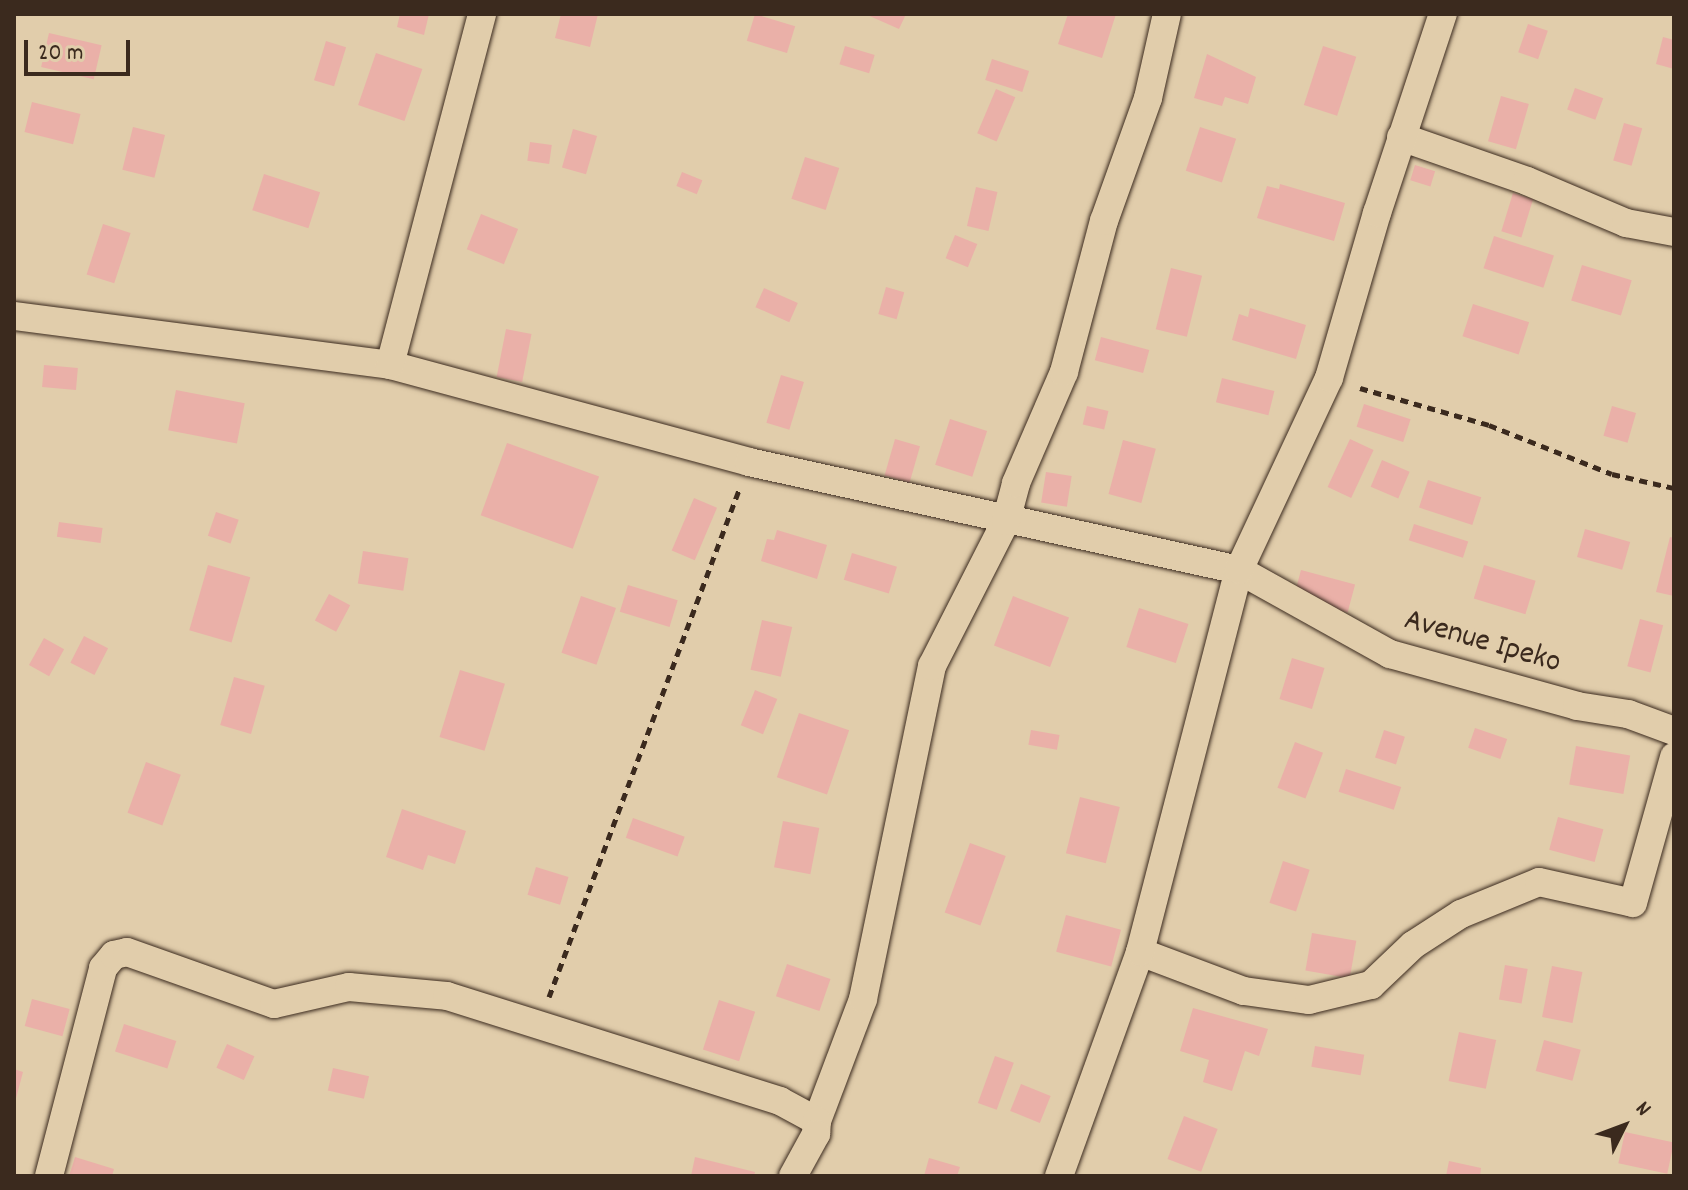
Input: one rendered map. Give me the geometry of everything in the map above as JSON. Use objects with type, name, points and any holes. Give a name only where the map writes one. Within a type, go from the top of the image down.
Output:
[{"type":"street","points":[[390,365],[482,14]]},
{"type":"street","points":[[793,1176],[816,1134],[817,1121],[863,999],[932,666],[1006,521],[1016,483],[1064,372],[1104,221],[1148,98],[1167,14]]},
{"type":"street","points":[[1059,1176],[1140,952],[1239,570],[1329,378],[1401,137],[1443,14]]},
{"type":"street","points":[[1401,137],[1527,181],[1626,223],[1674,232]]},
{"type":"street","name":"Avenue Ipeko","points":[[14,316],[390,365],[749,462],[1239,570],[1390,654],[1577,706],[1628,714],[1674,731]]},
{"type":"street","points":[[1140,952],[1244,991],[1309,1000],[1371,985],[1413,945],[1461,914],[1539,882],[1633,903],[1674,757]]},
{"type":"street","points":[[49,1176],[103,968],[114,955],[127,952],[274,1004],[349,987],[447,996],[537,1028],[780,1101],[817,1121]]},
{"type":"path","points":[[1329,378],[1489,425],[1612,474],[1674,488]]},
{"type":"path","points":[[537,1028],[749,462]]},
{"type":"building","points":[[400,14],[429,14],[424,35],[397,27]]},
{"type":"building","points":[[561,14],[598,14],[590,47],[555,38]]},
{"type":"building","points":[[755,14],[795,26],[787,53],[747,41]]},
{"type":"building","points":[[865,14],[906,14],[899,29]]},
{"type":"building","points":[[1068,14],[1116,14],[1102,58],[1058,44]]},
{"type":"building","points":[[1528,24],[1548,31],[1538,59],[1518,52]]},
{"type":"building","points":[[49,33],[102,45],[94,79],[41,67]]},
{"type":"building","points":[[1663,37],[1674,40],[1674,69],[1656,64]]},
{"type":"building","points":[[326,41],[346,47],[334,86],[314,80]]},
{"type":"building","points":[[845,46],[875,55],[869,73],[839,64]]},
{"type":"building","points":[[1323,46],[1356,57],[1337,116],[1304,105]]},
{"type":"building","points":[[376,53],[422,69],[404,121],[358,105]]},
{"type":"building","points":[[1207,54],[1256,77],[1248,104],[1225,97],[1222,106],[1194,98]]},
{"type":"building","points":[[992,59],[1029,71],[1022,92],[985,80]]},
{"type":"building","points":[[1575,88],[1603,98],[1595,120],[1567,110]]},
{"type":"building","points":[[996,89],[1015,97],[997,141],[977,133]]},
{"type":"building","points":[[1501,96],[1529,104],[1516,149],[1488,141]]},
{"type":"building","points":[[32,102],[81,114],[73,144],[25,132]]},
{"type":"building","points":[[1624,123],[1642,128],[1632,166],[1613,160]]},
{"type":"building","points":[[133,127],[165,135],[154,178],[122,170]]},
{"type":"building","points":[[1200,127],[1236,139],[1222,182],[1186,171]]},
{"type":"building","points":[[573,129],[597,136],[586,174],[562,167]]},
{"type":"building","points":[[530,142],[552,145],[549,164],[527,161]]},
{"type":"building","points":[[805,157],[839,168],[826,210],[791,199]]},
{"type":"building","points":[[1415,165],[1435,171],[1430,186],[1410,180]]},
{"type":"building","points":[[682,172],[702,180],[697,194],[676,186]]},
{"type":"building","points":[[264,174],[320,192],[308,228],[252,210]]},
{"type":"building","points":[[1280,184],[1345,203],[1334,241],[1257,218],[1267,186],[1279,189]]},
{"type":"building","points":[[976,187],[997,192],[988,231],[967,226]]},
{"type":"building","points":[[1513,193],[1533,199],[1521,237],[1501,231]]},
{"type":"building","points":[[481,214],[518,229],[504,264],[467,249]]},
{"type":"building","points":[[103,224],[131,233],[114,283],[87,274]]},
{"type":"building","points":[[955,235],[977,244],[968,267],[946,258]]},
{"type":"building","points":[[1494,236],[1554,255],[1543,288],[1483,268]]},
{"type":"building","points":[[1582,265],[1632,280],[1621,316],[1571,300]]},
{"type":"building","points":[[1171,268],[1202,276],[1187,337],[1156,329]]},
{"type":"building","points":[[886,287],[904,292],[897,319],[878,314]]},
{"type":"building","points":[[764,288],[798,303],[789,322],[755,307]]},
{"type":"building","points":[[1473,304],[1529,322],[1519,355],[1462,336]]},
{"type":"building","points":[[1250,308],[1306,325],[1296,359],[1232,340],[1239,314],[1248,317]]},
{"type":"building","points":[[506,329],[532,334],[522,382],[497,377]]},
{"type":"building","points":[[1101,337],[1149,350],[1143,373],[1095,360]]},
{"type":"building","points":[[44,365],[78,368],[76,390],[42,387]]},
{"type":"building","points":[[781,375],[804,382],[789,430],[766,423]]},
{"type":"building","points":[[1222,378],[1274,391],[1268,415],[1216,402]]},
{"type":"building","points":[[176,390],[245,403],[237,444],[168,430]]},
{"type":"building","points":[[1364,404],[1411,419],[1403,442],[1357,427]]},
{"type":"building","points":[[1087,406],[1108,411],[1104,429],[1083,425]]},
{"type":"building","points":[[1612,406],[1636,413],[1627,443],[1603,436]]},
{"type":"building","points":[[950,419],[987,431],[972,477],[935,465]]},
{"type":"building","points":[[895,439],[920,446],[910,483],[885,476]]},
{"type":"building","points":[[1350,439],[1374,450],[1351,498],[1328,487]]},
{"type":"building","points":[[1123,440],[1156,449],[1141,503],[1109,494]]},
{"type":"building","points":[[507,443],[599,477],[573,549],[481,515]]},
{"type":"building","points":[[1382,460],[1410,472],[1398,498],[1371,487]]},
{"type":"building","points":[[1046,472],[1072,476],[1067,507],[1041,503]]},
{"type":"building","points":[[1428,480],[1481,497],[1472,525],[1419,508]]},
{"type":"building","points":[[694,498],[717,508],[695,560],[672,550]]},
{"type":"building","points":[[216,512],[239,520],[231,543],[208,536]]},
{"type":"building","points":[[59,522],[103,528],[100,543],[57,537]]},
{"type":"building","points":[[1414,524],[1468,542],[1463,558],[1409,540]]},
{"type":"building","points":[[1585,529],[1630,542],[1622,570],[1577,557]]},
{"type":"building","points":[[777,530],[827,545],[817,579],[761,561],[767,539],[774,540]]},
{"type":"building","points":[[1670,537],[1674,538],[1674,596],[1656,592]]},
{"type":"building","points":[[363,551],[408,558],[403,591],[358,584]]},
{"type":"building","points":[[852,553],[897,567],[889,594],[844,580]]},
{"type":"building","points":[[208,565],[250,577],[232,642],[189,630]]},
{"type":"building","points":[[1484,565],[1536,581],[1525,614],[1474,598]]},
{"type":"building","points":[[1301,570],[1355,584],[1348,613],[1293,598]]},
{"type":"building","points":[[628,585],[678,600],[670,627],[620,612]]},
{"type":"building","points":[[329,594],[350,605],[336,632],[315,620]]},
{"type":"building","points":[[581,596],[616,608],[596,665],[561,653]]},
{"type":"building","points":[[1013,596],[1069,618],[1050,667],[994,645]]},
{"type":"building","points":[[1139,608],[1188,624],[1176,663],[1126,647]]},
{"type":"building","points":[[1640,619],[1663,625],[1651,673],[1627,666]]},
{"type":"building","points":[[762,620],[792,627],[781,677],[751,670]]},
{"type":"building","points":[[84,636],[108,648],[94,675],[70,663]]},
{"type":"building","points":[[44,638],[64,649],[49,676],[29,665]]},
{"type":"building","points":[[1292,658],[1325,668],[1312,709],[1279,699]]},
{"type":"building","points":[[460,670],[505,684],[484,751],[440,737]]},
{"type":"building","points":[[234,677],[265,686],[251,734],[220,725]]},
{"type":"building","points":[[755,690],[777,699],[763,734],[741,725]]},
{"type":"building","points":[[799,713],[849,730],[827,795],[777,777]]},
{"type":"building","points":[[1475,728],[1507,739],[1500,759],[1468,748]]},
{"type":"building","points":[[1031,730],[1060,735],[1057,750],[1028,745]]},
{"type":"building","points":[[1384,730],[1405,737],[1396,764],[1375,758]]},
{"type":"building","points":[[1295,742],[1323,753],[1305,798],[1277,788]]},
{"type":"building","points":[[1576,746],[1630,756],[1623,794],[1569,784]]},
{"type":"building","points":[[146,762],[181,775],[162,825],[128,813]]},
{"type":"building","points":[[1346,769],[1401,787],[1394,810],[1339,792]]},
{"type":"building","points":[[1080,797],[1120,807],[1106,863],[1066,853]]},
{"type":"building","points":[[402,809],[466,831],[455,864],[428,855],[423,870],[386,857]]},
{"type":"building","points":[[1558,817],[1603,829],[1595,862],[1549,850]]},
{"type":"building","points":[[633,818],[685,837],[678,857],[626,838]]},
{"type":"building","points":[[783,821],[819,828],[810,874],[774,867]]},
{"type":"building","points":[[970,843],[1006,856],[980,926],[945,913]]},
{"type":"building","points":[[1283,861],[1310,870],[1296,911],[1269,903]]},
{"type":"building","points":[[536,867],[569,877],[560,905],[528,895]]},
{"type":"building","points":[[1066,915],[1121,930],[1111,966],[1056,952]]},
{"type":"building","points":[[1312,933],[1356,941],[1350,978],[1305,970]]},
{"type":"building","points":[[787,964],[830,979],[819,1011],[776,996]]},
{"type":"building","points":[[1505,965],[1528,969],[1522,1003],[1499,999]]},
{"type":"building","points":[[1552,966],[1582,972],[1573,1023],[1542,1017]]},
{"type":"building","points":[[32,999],[70,1009],[62,1036],[25,1026]]},
{"type":"building","points":[[719,1000],[755,1012],[739,1061],[703,1049]]},
{"type":"building","points":[[1193,1008],[1268,1029],[1259,1056],[1245,1051],[1232,1091],[1203,1082],[1209,1060],[1180,1051]]},
{"type":"building","points":[[124,1024],[176,1041],[167,1069],[115,1052]]},
{"type":"building","points":[[1459,1032],[1496,1040],[1486,1089],[1449,1081]]},
{"type":"building","points":[[1544,1040],[1581,1050],[1572,1081],[1536,1071]]},
{"type":"building","points":[[227,1044],[254,1056],[244,1080],[216,1068]]},
{"type":"building","points":[[1315,1046],[1364,1055],[1361,1075],[1311,1067]]},
{"type":"building","points":[[995,1056],[1014,1063],[997,1110],[978,1103]]},
{"type":"building","points":[[333,1068],[369,1076],[364,1099],[328,1090]]},
{"type":"building","points":[[14,1069],[23,1072],[15,1102],[14,1101]]},
{"type":"building","points":[[1021,1084],[1051,1096],[1040,1123],[1010,1111]]},
{"type":"building","points":[[1184,1116],[1218,1129],[1201,1172],[1168,1159]]},
{"type":"building","points":[[1625,1132],[1674,1142],[1667,1174],[1618,1163]]},
{"type":"building","points":[[75,1157],[114,1169],[112,1176],[69,1176]]},
{"type":"building","points":[[695,1157],[755,1172],[754,1176],[691,1176]]},
{"type":"building","points":[[929,1158],[960,1167],[957,1176],[924,1176]]},
{"type":"building","points":[[1449,1161],[1481,1168],[1480,1176],[1446,1176]]}]
